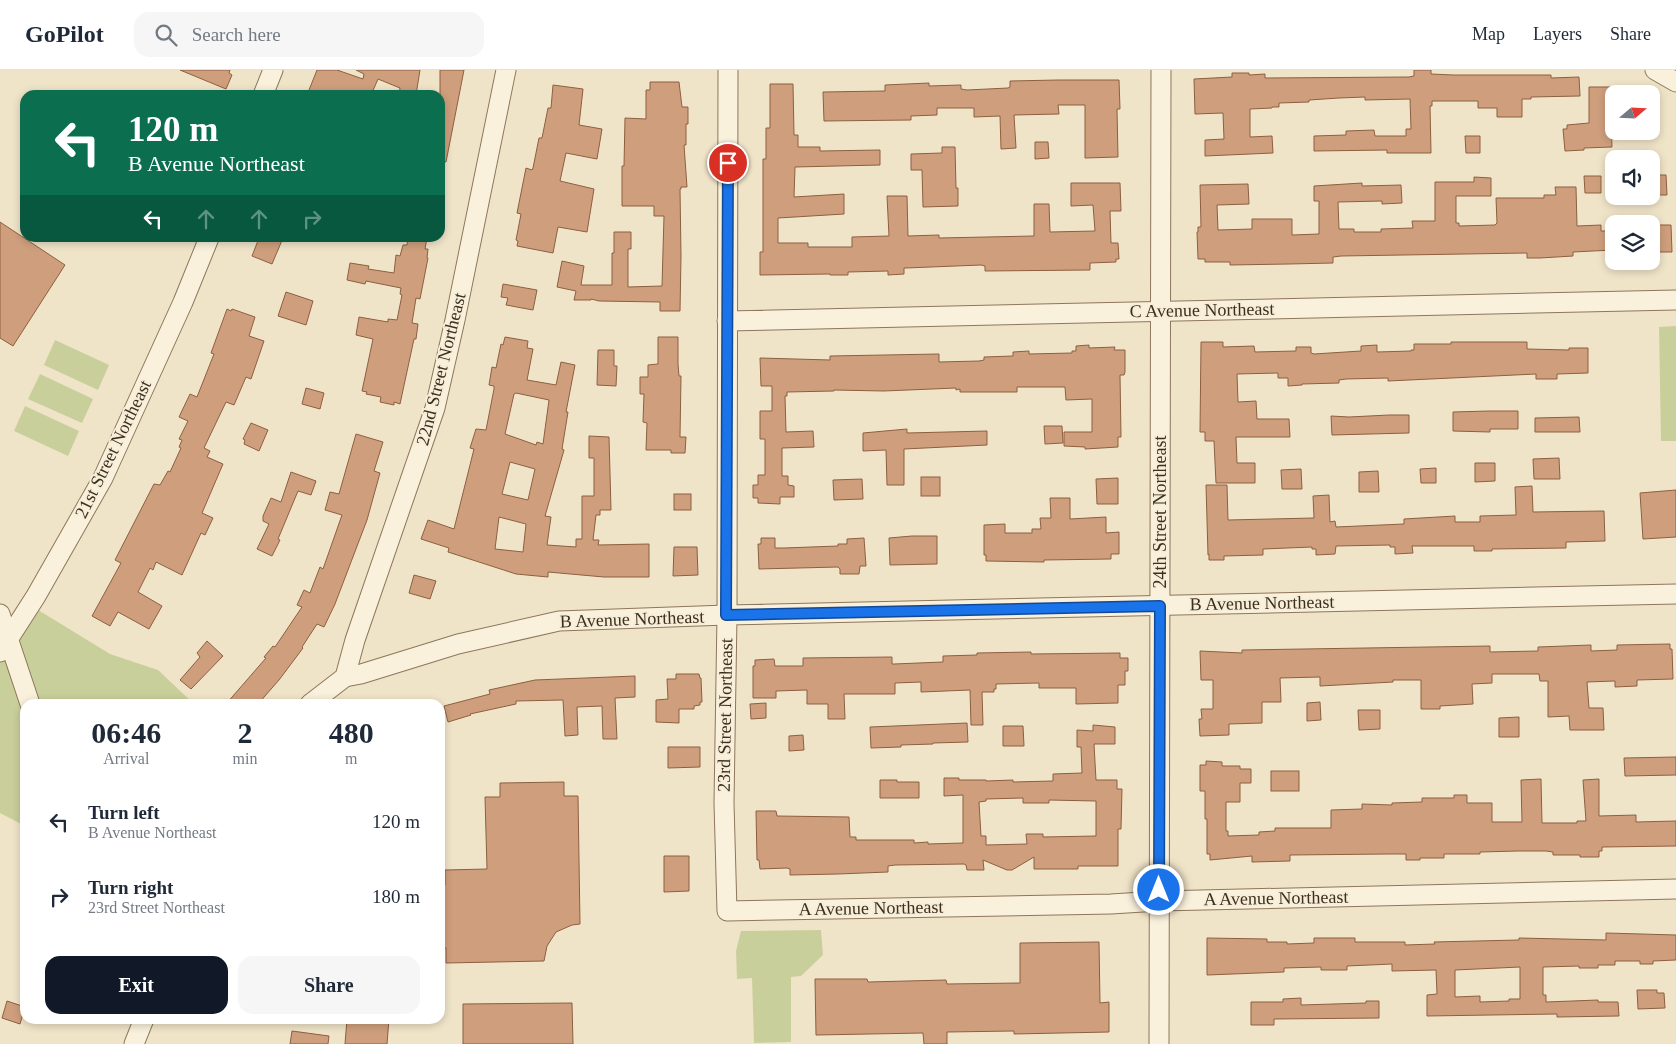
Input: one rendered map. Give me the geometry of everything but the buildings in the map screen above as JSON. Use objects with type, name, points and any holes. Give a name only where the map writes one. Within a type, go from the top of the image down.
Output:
[{"type":"street","points":[[265,90],[273,70]]},
{"type":"street","name":"22nd Street Northeast","points":[[345,677],[435,408],[506,70]]},
{"type":"street","name":"23rd Street Northeast","points":[[727,911],[724,803],[728,70]]},
{"type":"street","name":"24th Street Northeast","points":[[1159,1044],[1161,70]]},
{"type":"street","points":[[1655,70],[1676,82]]},
{"type":"street","name":"21st Street Northeast","points":[[4,645],[36,596],[103,478],[183,302],[207,242]]},
{"type":"street","name":"C Avenue Northeast","points":[[727,321],[1676,300]]},
{"type":"street","name":"B Avenue Northeast","points":[[345,677],[361,674],[458,644],[559,621],[726,615],[1676,594]]},
{"type":"street","points":[[0,614],[4,645],[28,699]]},
{"type":"street","points":[[316,699],[345,677]]},
{"type":"street","name":"A Avenue Northeast","points":[[727,911],[1111,904],[1159,901],[1676,889]]},
{"type":"street","points":[[134,1044],[142,1024]]},
{"type":"green space","points":[[1676,326],[1676,441],[1661,441],[1659,327]]},
{"type":"green space","points":[[55,340],[109,365],[98,390],[44,365]]},
{"type":"green space","points":[[40,374],[93,399],[82,423],[28,399]]},
{"type":"green space","points":[[25,406],[79,431],[68,456],[14,431]]},
{"type":"green space","points":[[30,605],[110,654],[158,670],[189,699],[20,699],[20,823],[0,813],[0,652]]},
{"type":"green space","points":[[821,930],[823,955],[801,976],[791,977],[791,1042],[754,1043],[752,978],[737,979],[736,951],[741,931]]},
{"type":"route","points":[[728,163],[726,615],[1160,606],[1159,890]]}]
